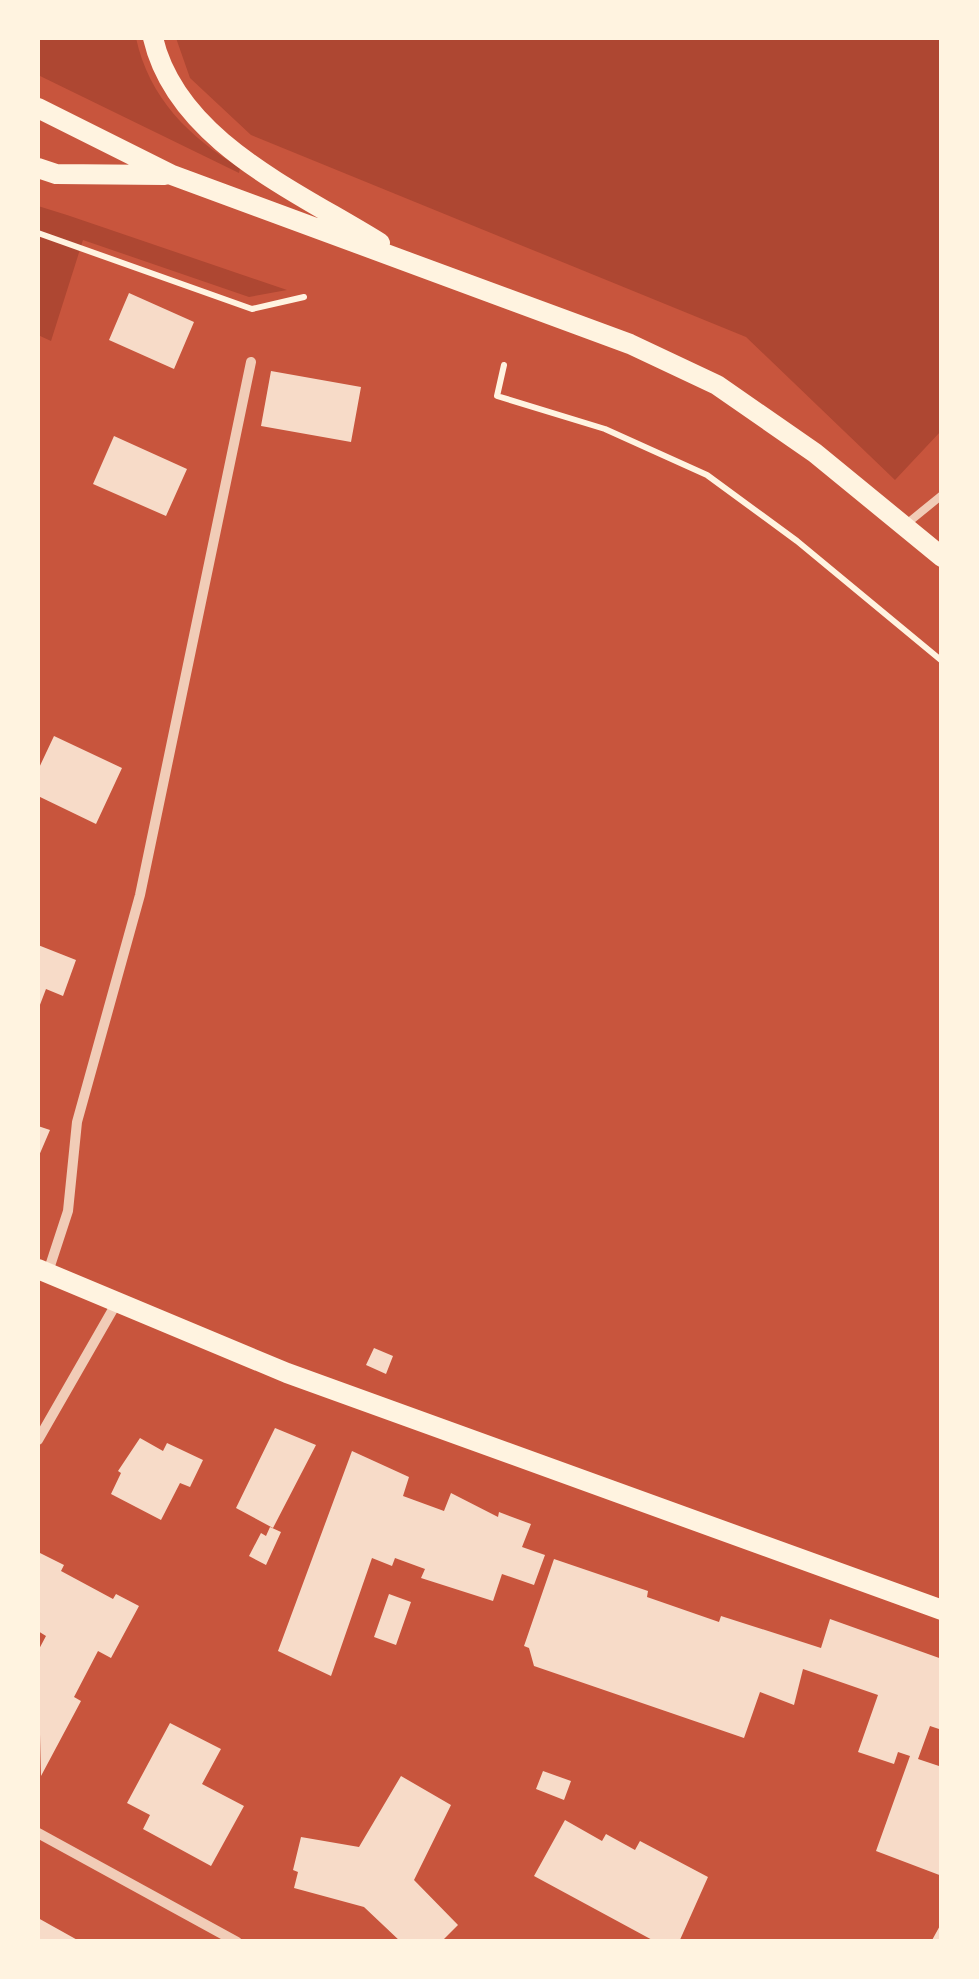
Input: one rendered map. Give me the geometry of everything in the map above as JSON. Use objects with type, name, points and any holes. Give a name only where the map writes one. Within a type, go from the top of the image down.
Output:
[{"type":"main road","points":[[154,38],[161,72],[216,139],[415,266]]},
{"type":"main road","points":[[38,108],[172,175],[630,344],[717,385],[816,452],[942,556]]},
{"type":"main road","points":[[38,168],[56,174],[172,175]]},
{"type":"main road","points":[[43,1271],[287,1374],[942,1610]]},
{"type":"street","points":[[43,1271],[68,1211],[78,1122],[140,895],[251,362]]},
{"type":"street","points":[[38,1440],[116,1304]]},
{"type":"street","points":[[38,1833],[237,1942]]},
{"type":"lane","points":[[904,526],[942,496]]},
{"type":"path","points":[[38,233],[252,309],[304,297]]},
{"type":"path","points":[[504,365],[496,396],[605,429],[707,475],[797,541],[942,661]]},
{"type":"shaded area","points":[[38,38],[136,38],[142,60],[161,97],[188,129],[240,168],[239,173],[38,75]]},
{"type":"shaded area","points":[[176,38],[941,38],[941,431],[895,480],[746,337],[251,135],[190,78]]},
{"type":"shaded area","points":[[38,206],[287,290],[249,297],[83,240],[51,341],[38,335]]},
{"type":"building","points":[[129,293],[194,322],[174,369],[109,340]]},
{"type":"building","points":[[271,371],[361,387],[351,442],[261,426]]},
{"type":"building","points":[[114,436],[187,469],[166,516],[93,484]]},
{"type":"building","points":[[54,736],[122,768],[96,824],[38,796],[38,770]]},
{"type":"building","points":[[38,945],[76,960],[63,996],[46,989],[38,1010]]},
{"type":"building","points":[[38,1126],[50,1130],[38,1158]]},
{"type":"building","points":[[374,1348],[393,1356],[386,1374],[366,1365]]},
{"type":"building","points":[[275,1428],[316,1445],[273,1528],[236,1508]]},
{"type":"building","points":[[140,1438],[163,1451],[167,1443],[203,1460],[190,1487],[180,1483],[161,1520],[111,1494],[121,1473],[118,1471]]},
{"type":"building","points":[[352,1451],[409,1477],[403,1496],[444,1511],[451,1493],[498,1517],[499,1512],[531,1524],[522,1547],[545,1555],[534,1585],[502,1574],[493,1601],[421,1578],[425,1569],[395,1558],[392,1566],[372,1558],[331,1676],[278,1651]]},
{"type":"building","points":[[270,1527],[281,1532],[266,1565],[249,1556],[261,1533],[266,1536]]},
{"type":"building","points":[[38,1552],[64,1565],[61,1571],[113,1599],[116,1594],[139,1606],[111,1658],[98,1651],[74,1697],[81,1701],[41,1776],[38,1651],[46,1636],[38,1631]]},
{"type":"building","points":[[554,1559],[648,1591],[647,1597],[719,1622],[721,1616],[821,1648],[830,1619],[942,1659],[942,1730],[930,1726],[918,1759],[942,1767],[942,1876],[876,1851],[910,1756],[898,1752],[894,1764],[858,1752],[878,1695],[803,1669],[794,1705],[760,1692],[744,1738],[534,1666],[529,1648],[524,1646]]},
{"type":"building","points":[[389,1594],[411,1602],[396,1645],[374,1637]]},
{"type":"building","points":[[170,1723],[221,1749],[202,1784],[244,1806],[211,1866],[143,1829],[150,1815],[127,1803]]},
{"type":"building","points":[[543,1771],[571,1781],[564,1800],[536,1789]]},
{"type":"building","points":[[401,1776],[451,1805],[414,1880],[458,1925],[441,1942],[401,1942],[364,1907],[294,1888],[298,1872],[293,1870],[301,1837],[359,1847]]},
{"type":"building","points":[[565,1820],[602,1841],[606,1834],[635,1850],[640,1841],[708,1877],[679,1942],[656,1942],[534,1876]]},
{"type":"building","points":[[38,1918],[81,1942],[38,1942]]},
{"type":"building","points":[[942,1922],[942,1942],[931,1942]]}]
